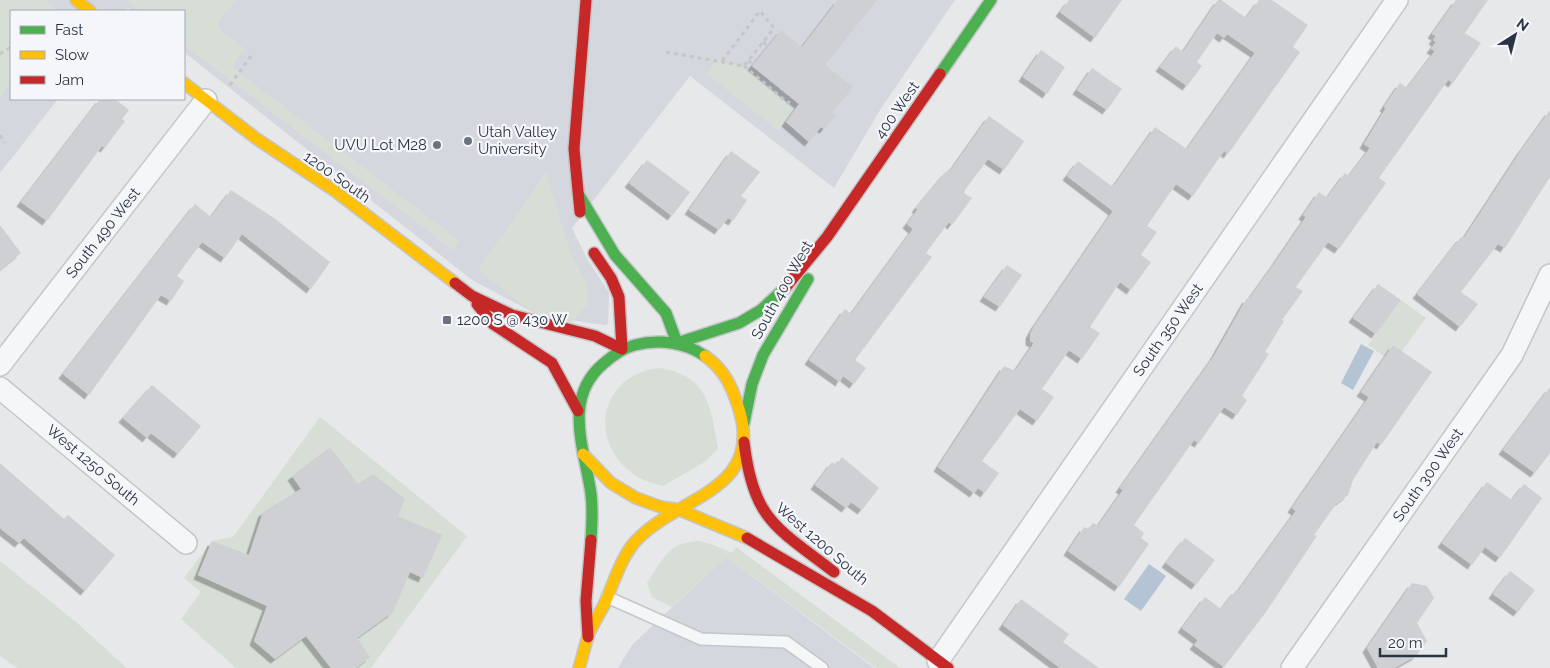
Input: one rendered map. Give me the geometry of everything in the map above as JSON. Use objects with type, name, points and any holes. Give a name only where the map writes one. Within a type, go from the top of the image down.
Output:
[{"type":"street","points":[[76,0],[89,10]]},
{"type":"street","points":[[582,223],[574,149],[586,0]]},
{"type":"street","name":"400 West","points":[[827,236],[991,0]]},
{"type":"street","name":"South 350 West","points":[[943,664],[1397,0]]},
{"type":"street","name":"1200 South","points":[[185,84],[284,159],[335,191],[472,296],[512,315],[589,334],[622,349]]},
{"type":"street","name":"South 490 West","points":[[0,366],[206,100]]},
{"type":"street","points":[[579,195],[615,255],[666,313],[677,343]]},
{"type":"street","name":"South 400 West","points":[[677,343],[730,327],[761,310],[788,284],[827,236]]},
{"type":"street","name":"South 400 West","points":[[743,425],[752,384],[763,355],[811,274],[827,236]]},
{"type":"street","points":[[590,245],[611,278],[619,297],[622,349]]},
{"type":"street","name":"South 300 West","points":[[1292,668],[1512,355],[1550,275]]},
{"type":"street","name":"1200 South","points":[[472,296],[493,324],[552,363],[578,412]]},
{"type":"street","points":[[579,668],[588,637],[629,549],[640,536],[724,482],[736,464],[743,440],[743,425],[730,382],[701,353],[677,343],[645,342],[622,349],[610,356],[592,376],[581,399],[578,412],[579,440],[591,495],[592,522],[585,602],[588,637]]},
{"type":"street","name":"West 1250 South","points":[[0,388],[186,543]]},
{"type":"street","name":"West 1200 South","points":[[743,440],[752,490],[763,512],[778,528],[845,581],[872,611]]},
{"type":"street","points":[[583,454],[612,483],[636,498],[661,507],[680,510]]},
{"type":"street","name":"West 1200 South","points":[[680,510],[755,540],[822,583],[872,611],[943,664]]},
{"type":"lane","points":[[607,597],[701,639],[786,642],[822,668]]},
{"type":"path","points":[[722,61],[760,11],[774,28],[744,66]]},
{"type":"path","points":[[763,42],[768,46]]},
{"type":"path","points":[[666,52],[744,66],[788,103],[792,98]]},
{"type":"path","points":[[230,85],[252,53]]},
{"type":"path","points":[[748,61],[754,64]]},
{"type":"path","points":[[0,135],[4,143]]},
{"type":"shaded area","name":"Utah Valley University","points":[[0,0],[955,0],[880,110],[834,188],[690,76],[572,228],[586,257],[609,293],[608,324],[604,325],[538,315],[472,280],[185,53],[185,10],[131,10],[128,8],[126,10],[10,10],[10,100],[57,100],[0,173]]},
{"type":"shaded area","points":[[0,0],[45,0],[59,10],[10,10],[10,84],[0,97]]},
{"type":"shaded area","points":[[125,0],[236,0],[218,23],[220,30],[245,49],[232,67],[460,241],[454,251],[185,46],[185,10],[139,10]]},
{"type":"shaded area","points":[[716,61],[740,65],[795,110],[778,131],[707,74]]},
{"type":"shaded area","points":[[546,172],[570,252],[585,280],[588,304],[572,322],[544,321],[478,270]]},
{"type":"shaded area","points":[[1401,300],[1426,318],[1393,363],[1368,345]]},
{"type":"shaded area","points":[[659,368],[688,378],[704,395],[713,420],[718,449],[703,463],[663,486],[649,482],[632,473],[615,456],[608,440],[605,423],[614,393],[625,381],[640,373]]},
{"type":"shaded area","points":[[320,417],[467,536],[371,668],[236,668],[181,619],[201,592],[184,578],[212,541],[233,537]]},
{"type":"shaded area","points":[[699,541],[732,553],[736,547],[900,668],[876,668],[726,557],[672,607],[652,597],[647,583],[667,554],[680,545]]},
{"type":"shaded area","points":[[726,557],[874,668],[618,668],[632,645]]},
{"type":"shaded area","points":[[0,561],[76,622],[127,668],[17,668],[0,656]]},
{"type":"water","points":[[1361,344],[1374,351],[1353,390],[1341,383]]},
{"type":"water","points":[[1149,564],[1166,576],[1141,611],[1124,599]]},
{"type":"building","points":[[838,0],[877,0],[825,65],[853,87],[832,113],[836,115],[824,129],[821,127],[809,142],[786,122],[799,104],[752,66],[781,30],[802,47]]},
{"type":"building","points":[[1069,0],[1122,0],[1095,38],[1060,12]]},
{"type":"building","points":[[1218,0],[1221,0],[1246,18],[1259,0],[1272,0],[1308,25],[1293,47],[1300,52],[1228,154],[1224,151],[1193,196],[1176,184],[1147,226],[1157,232],[1141,255],[1151,262],[1131,290],[1120,282],[1090,327],[1100,333],[1082,359],[1069,350],[1042,389],[1054,397],[1037,421],[1020,409],[982,461],[999,473],[985,493],[978,488],[974,493],[938,467],[1004,366],[1015,371],[1034,343],[1030,341],[1030,334],[1035,325],[1113,211],[1067,176],[1078,161],[1113,187],[1155,127],[1187,149],[1255,53],[1227,34],[1224,38],[1217,33],[1197,62],[1202,66],[1187,86],[1160,67],[1176,46],[1183,52]]},
{"type":"building","points":[[1456,0],[1488,0],[1465,33],[1481,43],[1453,83],[1448,80],[1379,178],[1386,183],[1339,249],[1328,242],[1296,287],[1303,291],[1282,320],[1284,321],[1265,352],[1269,354],[1242,396],[1247,400],[1237,415],[1224,407],[1199,443],[1194,440],[1134,525],[1144,533],[1141,538],[1149,544],[1119,587],[1068,551],[1084,527],[1088,529],[1093,523],[1098,526],[1123,490],[1120,488],[1214,356],[1247,298],[1249,299],[1306,217],[1303,215],[1319,192],[1327,198],[1345,173],[1349,176],[1370,148],[1364,144],[1386,108],[1384,107],[1400,83],[1407,88],[1435,51],[1431,49],[1436,42],[1433,40],[1436,36],[1432,34]]},
{"type":"building","points":[[1041,50],[1065,67],[1047,94],[1023,77]]},
{"type":"building","points":[[1092,68],[1122,89],[1107,110],[1077,90]]},
{"type":"building","points":[[99,100],[116,100],[129,110],[122,119],[125,121],[105,148],[102,146],[47,221],[21,202]]},
{"type":"building","points":[[1550,110],[1550,177],[1505,248],[1498,244],[1461,292],[1478,304],[1460,327],[1417,294],[1461,237],[1464,238]]},
{"type":"building","points":[[989,116],[1024,141],[1023,143],[1004,170],[988,159],[965,190],[964,193],[972,198],[952,225],[949,222],[926,253],[932,257],[855,360],[866,368],[854,384],[843,376],[840,382],[809,360],[845,309],[851,314],[913,229],[907,224],[918,209],[916,208],[944,174],[949,169],[951,170]]},
{"type":"building","points":[[731,151],[760,172],[741,196],[747,200],[733,221],[728,218],[719,230],[689,210]]},
{"type":"building","points":[[647,160],[690,192],[672,216],[629,183]]},
{"type":"building","points":[[231,190],[274,218],[330,262],[311,289],[242,234],[225,258],[202,242],[177,276],[184,281],[171,301],[161,295],[89,395],[63,374],[195,204],[211,217]]},
{"type":"building","points":[[0,225],[21,253],[0,270]]},
{"type":"building","points":[[1007,265],[1022,275],[1000,307],[984,297]]},
{"type":"building","points":[[1378,284],[1401,300],[1376,334],[1353,318]]},
{"type":"building","points":[[1393,345],[1432,372],[1381,445],[1377,442],[1353,480],[1348,495],[1336,504],[1314,535],[1317,536],[1266,612],[1224,667],[1194,645],[1198,640],[1182,628],[1205,597],[1221,609],[1236,590],[1238,591],[1296,511],[1292,508],[1369,397],[1361,392]]},
{"type":"building","points":[[152,385],[201,426],[178,454],[151,433],[147,438],[123,418]]},
{"type":"building","points":[[1550,387],[1550,453],[1535,473],[1503,450]]},
{"type":"building","points":[[330,447],[358,484],[373,474],[405,499],[398,516],[442,535],[423,578],[410,572],[393,612],[357,638],[370,657],[356,668],[331,668],[306,636],[275,659],[254,641],[267,606],[198,575],[212,541],[249,555],[263,512],[301,489],[292,476]]},
{"type":"building","points":[[842,457],[879,488],[862,510],[851,502],[846,508],[815,485],[832,462],[836,465]]},
{"type":"building","points":[[0,463],[64,519],[68,515],[115,555],[85,591],[24,538],[19,543],[0,528]]},
{"type":"building","points":[[1487,482],[1512,500],[1524,484],[1542,498],[1500,558],[1485,547],[1472,565],[1442,543]]},
{"type":"building","points":[[1185,538],[1215,560],[1196,585],[1166,563]]},
{"type":"building","points":[[1510,571],[1535,590],[1518,612],[1493,594]]},
{"type":"building","points":[[1412,583],[1427,586],[1434,598],[1417,623],[1427,641],[1416,656],[1394,668],[1378,668],[1367,648]]},
{"type":"building","points":[[1021,599],[1069,634],[1063,642],[1099,668],[1060,668],[1003,625]]},
{"type":"traffic: fast","points":[[940,74],[991,0]]},
{"type":"traffic: fast","points":[[579,195],[615,255],[666,313],[677,343],[739,323],[761,310],[785,288]]},
{"type":"traffic: fast","points":[[744,423],[752,384],[763,355],[808,279]]},
{"type":"traffic: fast","points":[[591,540],[592,500],[579,426],[583,393],[590,378],[610,358],[631,346],[644,343],[672,343],[697,351],[705,356]]},
{"type":"traffic: slow","points":[[76,0],[89,10]]},
{"type":"traffic: slow","points":[[185,84],[257,139],[335,191],[455,283]]},
{"type":"traffic: slow","points":[[579,668],[590,631],[629,549],[651,527],[711,490],[727,476],[739,459],[744,437],[739,409],[723,373],[705,356]]},
{"type":"traffic: slow","points":[[583,454],[611,483],[636,498],[661,507],[680,510],[747,538]]},
{"type":"traffic: jam","points":[[580,212],[574,149],[586,0]]},
{"type":"traffic: jam","points":[[785,288],[827,237],[940,74]]},
{"type":"traffic: jam","points":[[594,253],[611,278],[619,297],[622,349]]},
{"type":"traffic: jam","points":[[455,283],[472,296],[512,315],[595,336],[622,349]]},
{"type":"traffic: jam","points":[[477,304],[493,324],[552,363],[578,411]]},
{"type":"traffic: jam","points":[[744,442],[748,468],[761,506],[782,532],[834,572]]},
{"type":"traffic: jam","points":[[747,538],[872,611],[948,668]]},
{"type":"traffic: jam","points":[[588,637],[586,601],[591,540]]},
{"type":"place","name":"Utah Valley University","points":[[468,141]]},
{"type":"place","name":"UVU Lot M28","points":[[437,145]]},
{"type":"place","name":"1200 S @ 430 W","points":[[447,320]]}]
